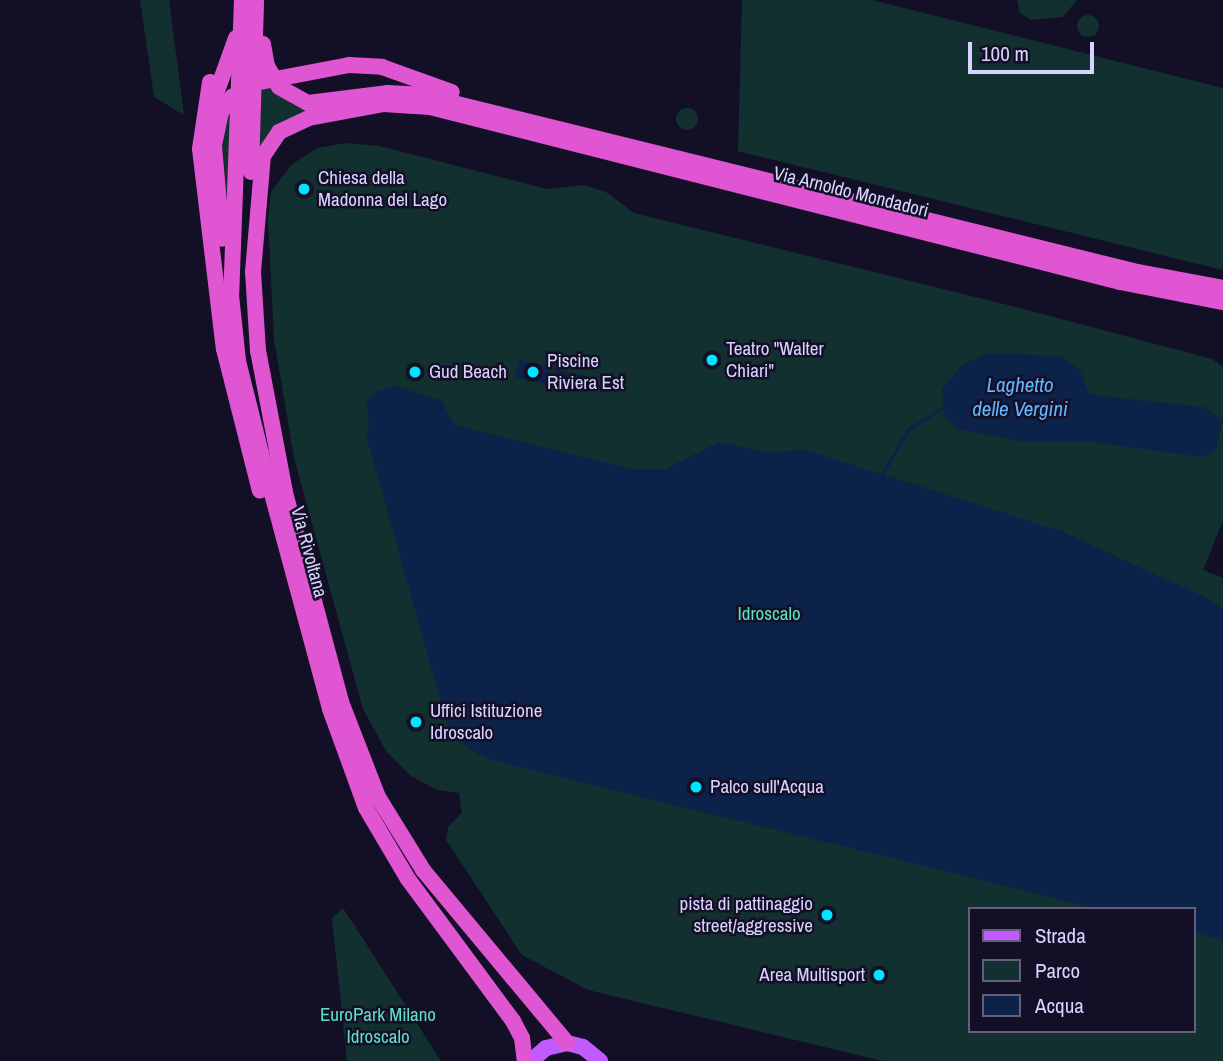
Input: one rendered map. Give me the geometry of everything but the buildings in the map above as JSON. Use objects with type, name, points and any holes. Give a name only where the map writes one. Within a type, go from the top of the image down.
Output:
[{"type":"highway","points":[[205,120],[232,58],[236,0]]},
{"type":"highway","name":"Via Rivoltana","points":[[242,0],[232,295],[238,361],[330,709],[366,808],[411,884],[513,1021],[522,1038],[525,1061]]},
{"type":"highway","name":"Via Rivoltana","points":[[256,0],[246,299],[253,367],[341,702],[378,797],[423,870],[567,1043]]},
{"type":"highway","points":[[262,0],[267,66],[279,87],[293,97],[321,104],[408,93],[509,115]]},
{"type":"highway","points":[[220,308],[223,209],[214,138],[221,111],[232,97],[255,83],[349,65],[382,67],[509,115]]},
{"type":"highway","points":[[210,82],[200,149],[233,394],[334,741],[366,808]]},
{"type":"highway","name":"Via Arnoldo Mondadori","points":[[285,492],[258,351],[253,293],[260,172],[266,150],[292,124],[379,104],[425,106],[1119,282],[1223,302]]},
{"type":"highway","name":"Via Arnoldo Mondadori","points":[[509,115],[1133,271],[1223,288]]},
{"type":"main road","points":[[531,1061],[544,1049],[567,1043]]},
{"type":"main road","name":"Via Rivoltana","points":[[567,1043],[583,1047],[600,1061]]},
{"type":"green space","points":[[140,0],[169,0],[184,115],[154,97]]},
{"type":"green space","points":[[742,0],[872,0],[1223,88],[1223,270],[738,151]]},
{"type":"green space","points":[[1017,0],[1077,0],[1063,17],[1031,20],[1020,13]]},
{"type":"green space","points":[[1088,15],[1096,18],[1099,26],[1096,34],[1088,37],[1080,34],[1077,26],[1080,18]]},
{"type":"green space","points":[[266,87],[335,106],[286,120],[258,151],[260,89]]},
{"type":"green space","points":[[234,104],[228,211],[221,129]]},
{"type":"green space","points":[[683,108],[691,108],[698,115],[698,123],[691,130],[683,130],[676,123],[676,115]]},
{"type":"green space","name":"Idroscalo","points":[[345,143],[379,146],[547,189],[584,185],[606,192],[634,213],[1020,308],[1212,359],[1223,367],[1223,521],[1203,570],[1223,578],[1223,1061],[883,1061],[588,990],[522,955],[446,840],[448,827],[462,813],[459,793],[437,790],[411,776],[386,751],[363,709],[294,458],[274,339],[268,219],[271,192],[291,165],[317,148]]},
{"type":"green space","name":"EuroPark Milano Idroscalo","points":[[343,908],[441,1061],[347,1061],[332,918]]},
{"type":"water","name":"Laghetto delle Vergini","points":[[989,353],[1061,356],[1080,371],[1089,393],[1204,407],[1223,421],[1215,452],[1202,457],[1085,441],[1024,442],[958,429],[944,415],[942,389],[962,365]]},
{"type":"water","name":"Piscine Riviera Est","points":[[519,360],[551,367],[547,385],[515,377]]},
{"type":"water","name":"Piscine Riviera Est","points":[[555,369],[586,376],[582,393],[551,386]]},
{"type":"water","name":"Idroscalo","points":[[396,386],[441,400],[454,425],[633,469],[665,469],[719,442],[764,452],[806,450],[1061,531],[1209,599],[1223,609],[1223,940],[1195,933],[1195,907],[1090,907],[491,760],[468,749],[449,729],[365,431],[369,430],[367,400],[378,390]]},
{"type":"waterway","points":[[881,476],[908,430],[942,408]]},
{"type":"place","name":"Chiesa della Madonna del Lago","points":[[304,189]]},
{"type":"place","name":"Teatro \"Walter Chiari\"","points":[[712,360]]},
{"type":"place","name":"Gud Beach","points":[[415,372]]},
{"type":"place","name":"Piscine Riviera Est","points":[[533,372]]},
{"type":"place","name":"Uffici Istituzione Idroscalo","points":[[416,722]]},
{"type":"place","name":"Palco sull'Acqua","points":[[696,787]]},
{"type":"place","name":"pista di pattinaggio street/aggressive","points":[[827,915]]},
{"type":"place","name":"Area Multisport","points":[[879,975]]}]
